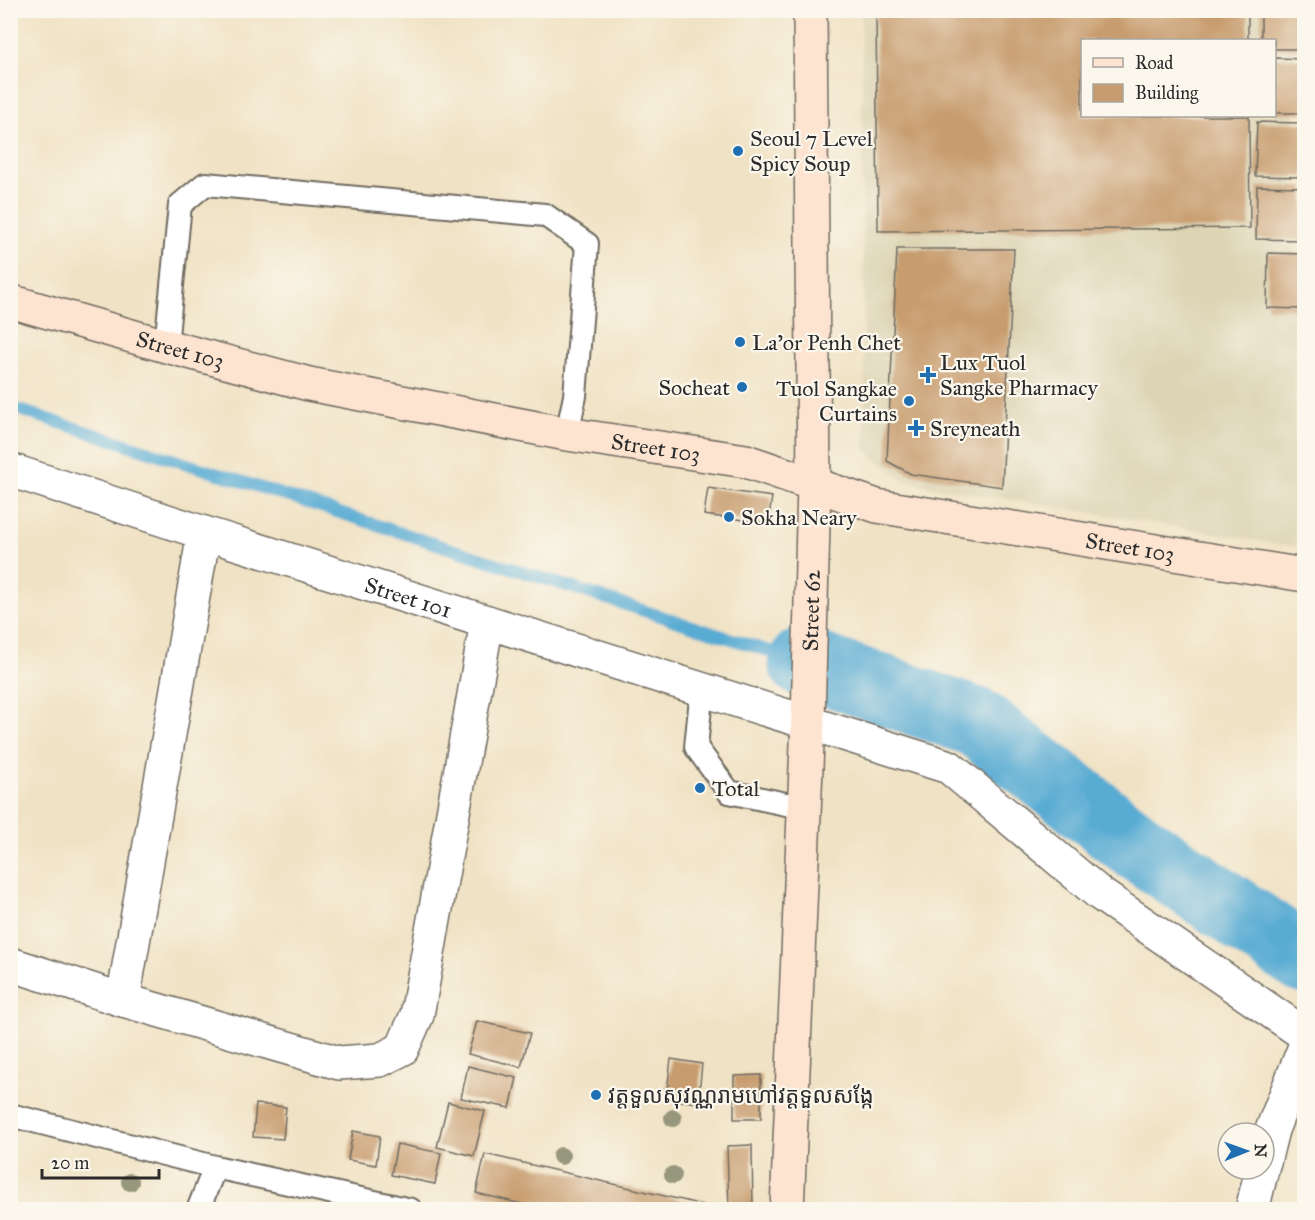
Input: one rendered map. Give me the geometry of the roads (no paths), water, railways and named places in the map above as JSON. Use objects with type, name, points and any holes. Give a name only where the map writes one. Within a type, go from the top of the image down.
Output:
[{"type":"street","name":"Street 62","points":[[787,1209],[805,808],[814,484],[810,10]]},
{"type":"street","name":"Street 103","points":[[10,301],[309,384],[567,434],[746,461],[877,507],[1305,575]]},
{"type":"street","name":"Street 101","points":[[10,470],[950,767],[1100,894],[1305,1034]]},
{"type":"street","points":[[123,1000],[204,533]]},
{"type":"street","points":[[10,964],[123,1000],[339,1063],[380,1060],[402,1049],[417,1015],[487,622]]},
{"type":"street","points":[[1276,1121],[1305,1049]]},
{"type":"street","points":[[1252,1209],[1259,1181]]},
{"type":"lane","points":[[166,346],[180,205],[205,184],[545,216],[587,244],[575,396],[567,434]]},
{"type":"lane","points":[[702,688],[696,747],[729,792],[805,808]]},
{"type":"lane","points":[[10,1115],[215,1167],[411,1209]]},
{"type":"lane","points":[[198,1209],[215,1167]]},
{"type":"waterway","points":[[10,407],[803,662]]},
{"type":"waterway","points":[[803,662],[976,722],[1136,845],[1304,959]]},
{"type":"place","name":"Seoul 7 Level Spicy Soup","points":[[738,151]]},
{"type":"place","name":"La'or Penh Chet","points":[[740,342]]},
{"type":"place","name":"Lux Tuol Sangke Pharmacy","points":[[928,375]]},
{"type":"place","name":"Socheat","points":[[742,387]]},
{"type":"place","name":"Tuol Sangkae Curtains","points":[[909,401]]},
{"type":"place","name":"Sreyneath","points":[[916,428]]},
{"type":"place","name":"Sokha Neary","points":[[729,517]]},
{"type":"place","name":"Total","points":[[700,788]]},
{"type":"place","name":"វត្តទួលសុវណ្ណរាមហៅវត្តទួលសង្កែ","points":[[596,1095]]}]
